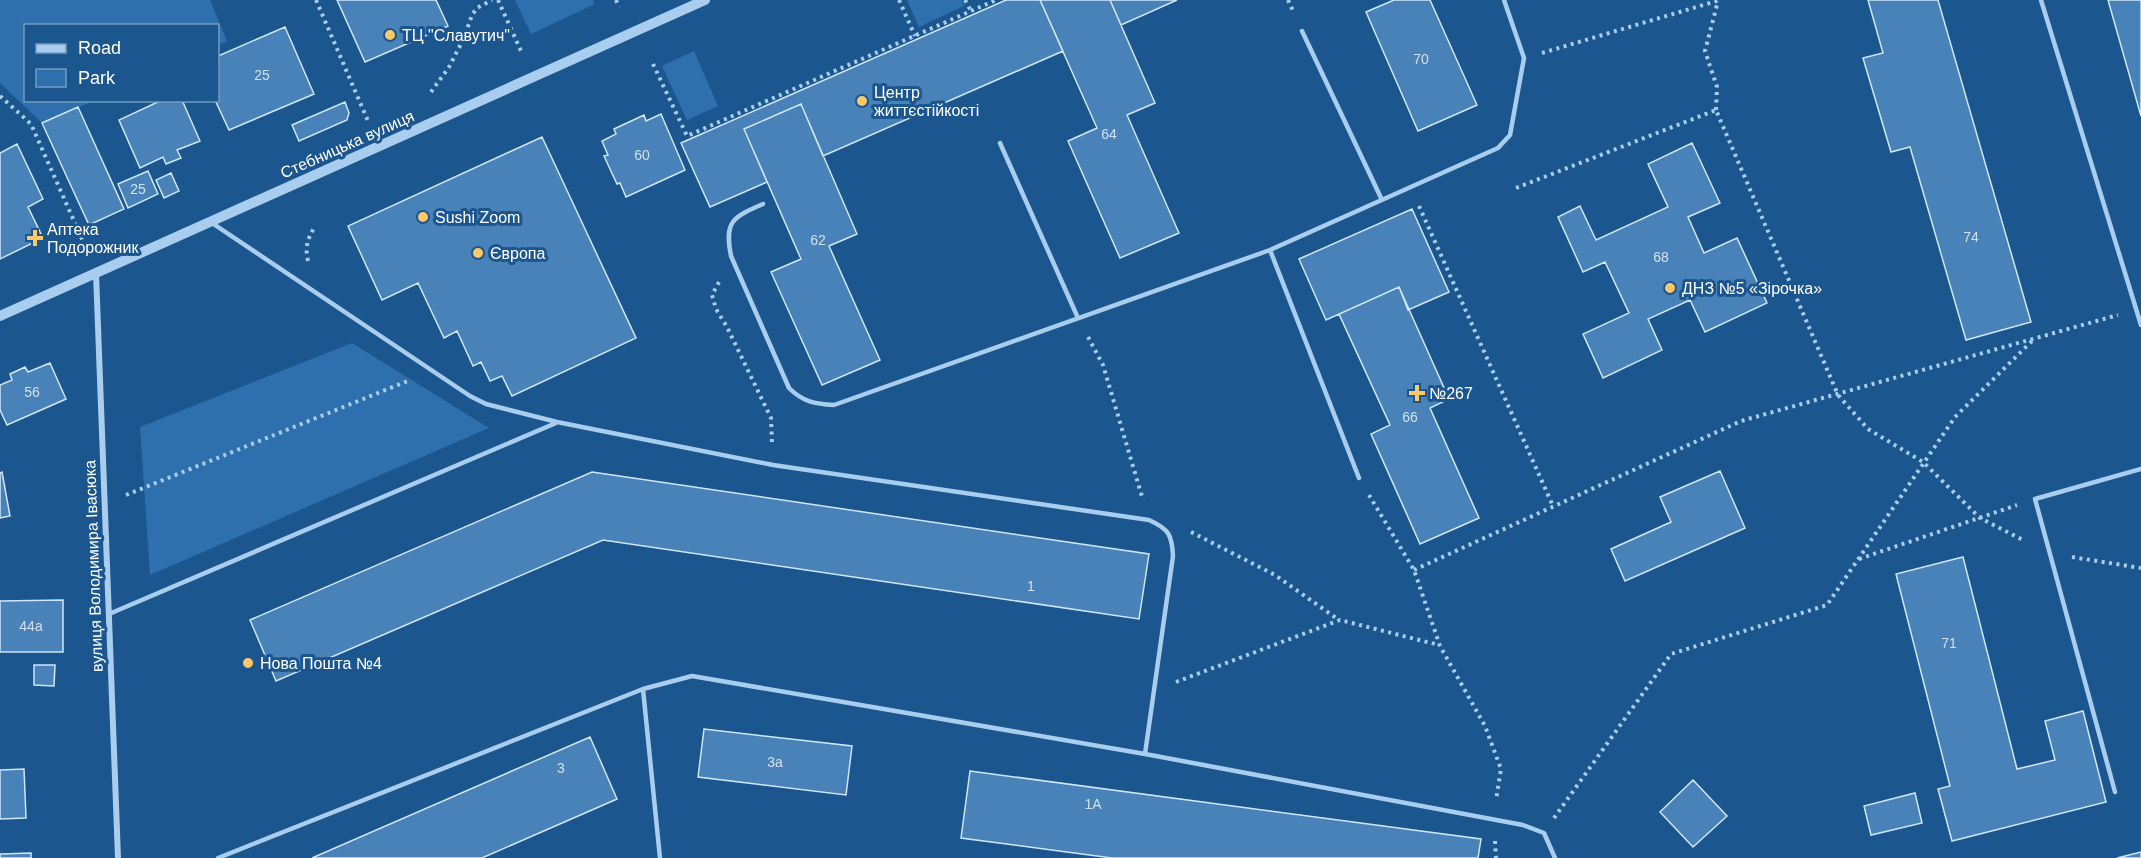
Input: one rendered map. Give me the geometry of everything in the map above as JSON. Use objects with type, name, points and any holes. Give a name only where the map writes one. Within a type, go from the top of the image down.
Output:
[{"type":"street","name":"Стебницька вулиця","points":[[0,316],[705,0]]},
{"type":"street","name":"вулиця Володимира Івасюка","points":[[96,273],[118,858]]},
{"type":"lane","points":[[763,204],[740,214],[733,220],[728,242],[731,256],[789,388],[801,399],[816,404],[834,405],[1270,250],[1498,148],[1510,135],[1524,58],[1504,0]]},
{"type":"lane","points":[[2041,0],[2141,325]]},
{"type":"lane","points":[[1302,31],[1382,200]]},
{"type":"lane","points":[[1000,142],[1078,318]]},
{"type":"lane","points":[[210,221],[486,404],[556,422],[773,465],[1149,520],[1164,527],[1172,541],[1173,556],[1145,754]]},
{"type":"lane","points":[[1270,250],[1359,477]]},
{"type":"lane","points":[[109,614],[556,422]]},
{"type":"lane","points":[[2115,792],[2035,499],[2141,469]]},
{"type":"lane","points":[[218,858],[643,689],[692,676],[1145,754],[1523,825],[1544,833],[1555,858]]},
{"type":"lane","points":[[643,689],[660,858]]},
{"type":"path","points":[[316,0],[368,121]]},
{"type":"path","points":[[431,92],[449,67],[464,38],[472,15],[477,8],[492,0]]},
{"type":"path","points":[[498,0],[521,51]]},
{"type":"path","points":[[616,0],[620,7]]},
{"type":"path","points":[[899,0],[915,36]]},
{"type":"path","points":[[966,0],[970,11]]},
{"type":"path","points":[[653,64],[687,136],[996,0]]},
{"type":"path","points":[[1524,58],[1719,1]]},
{"type":"path","points":[[1719,1],[1705,51],[1717,87],[1716,110],[1838,395],[1868,429],[1923,462],[1980,518],[2049,553],[2141,568]]},
{"type":"path","points":[[0,96],[31,124],[86,248]]},
{"type":"path","points":[[1516,188],[1716,110]]},
{"type":"path","points":[[1411,188],[1553,506]]},
{"type":"path","points":[[309,264],[306,253],[307,240],[314,228]]},
{"type":"path","points":[[736,268],[720,280],[712,295],[716,309],[771,418],[773,465]]},
{"type":"path","points":[[1414,570],[1741,421],[2136,310]]},
{"type":"path","points":[[1078,318],[1103,365],[1149,520]]},
{"type":"path","points":[[1544,833],[1671,654],[1827,605],[1954,417],[2034,339]]},
{"type":"path","points":[[126,495],[433,370]]},
{"type":"path","points":[[1359,477],[1414,570],[1440,645],[1485,726],[1501,769],[1494,819]]},
{"type":"path","points":[[1858,559],[2035,499]]},
{"type":"path","points":[[1164,527],[1191,532],[1275,574],[1340,620],[1440,645]]},
{"type":"path","points":[[1154,691],[1340,620]]},
{"type":"green space","points":[[0,0],[210,0],[227,41],[219,45],[219,24],[24,24],[24,102],[91,102],[42,123],[0,83]]},
{"type":"green space","points":[[515,0],[593,0],[595,4],[531,34]]},
{"type":"green space","points":[[907,0],[962,0],[964,6],[919,27]]},
{"type":"green space","points":[[694,51],[718,106],[687,120],[662,66]]},
{"type":"green space","points":[[352,343],[489,428],[150,575],[140,427]]},
{"type":"building","name":"ТЦ \"Славутич\"","points":[[337,0],[436,0],[448,26],[365,62]]},
{"type":"building","points":[[1006,0],[1040,0],[1063,51],[823,156],[801,104],[744,129],[767,182],[710,207],[681,143]]},
{"type":"building","points":[[1040,0],[1110,0],[1155,103],[1127,115],[1179,233],[1120,258],[1068,141],[1097,128]]},
{"type":"building","points":[[1110,0],[1177,0],[1121,25]]},
{"type":"building","points":[[1394,0],[1430,0],[1477,105],[1418,131],[1366,12]]},
{"type":"building","points":[[1868,0],[1938,0],[2031,322],[1966,340],[1910,147],[1891,152],[1863,58],[1883,53]]},
{"type":"building","points":[[2108,0],[2141,0],[2141,116]]},
{"type":"building","points":[[285,27],[314,94],[229,130],[216,102],[219,102],[219,56]]},
{"type":"building","points":[[158,102],[183,102],[200,141],[177,150],[181,158],[166,164],[163,157],[140,168],[119,120]]},
{"type":"building","points":[[345,102],[349,113],[347,120],[299,141],[292,125]]},
{"type":"building","points":[[801,104],[857,234],[829,246],[880,360],[822,385],[771,272],[801,259],[744,129]]},
{"type":"building","points":[[78,107],[124,209],[89,225],[42,123]]},
{"type":"building","points":[[661,114],[685,170],[626,197],[604,156],[608,155],[602,141],[616,134],[614,129],[644,115],[646,121]]},
{"type":"building","name":"Європа","points":[[542,137],[636,338],[512,396],[502,376],[490,381],[481,362],[473,366],[457,331],[444,338],[418,283],[382,300],[348,226]]},
{"type":"building","points":[[1692,143],[1720,203],[1688,217],[1704,253],[1737,238],[1767,303],[1705,332],[1690,300],[1648,319],[1662,350],[1603,378],[1583,334],[1629,313],[1605,262],[1583,272],[1558,217],[1580,206],[1596,240],[1668,207],[1648,164]]},
{"type":"building","points":[[17,144],[43,199],[28,207],[43,238],[0,259],[0,153]]},
{"type":"building","points":[[148,171],[158,194],[128,208],[118,184]]},
{"type":"building","points":[[171,173],[179,191],[164,198],[156,180]]},
{"type":"building","points":[[1412,209],[1449,292],[1408,310],[1399,287],[1326,320],[1299,259]]},
{"type":"building","points":[[1399,287],[1449,399],[1430,408],[1479,518],[1420,544],[1371,434],[1390,425],[1339,314]]},
{"type":"building","points":[[50,363],[66,399],[7,425],[0,410],[0,385],[12,380],[10,374],[25,367],[28,372]]},
{"type":"building","points":[[1720,471],[1745,528],[1625,581],[1611,549],[1671,522],[1660,497]]},
{"type":"building","points":[[2,472],[10,516],[0,518],[0,473]]},
{"type":"building","points":[[592,472],[1149,554],[1139,619],[603,540],[276,681],[250,620]]},
{"type":"building","points":[[1963,557],[2017,769],[2055,760],[2045,721],[2083,711],[2106,802],[1952,841],[1938,789],[1950,786],[1896,574]]},
{"type":"building","points":[[63,600],[63,652],[0,652],[0,601]]},
{"type":"building","points":[[34,665],[55,665],[54,686],[34,685]]},
{"type":"building","points":[[704,729],[852,746],[846,795],[698,777]]},
{"type":"building","points":[[590,737],[617,799],[482,858],[312,858]]},
{"type":"building","points":[[24,769],[26,818],[0,819],[0,770]]},
{"type":"building","points":[[970,771],[1481,839],[1478,858],[1112,858],[961,838]]},
{"type":"building","points":[[1693,780],[1727,816],[1693,847],[1660,812]]},
{"type":"building","points":[[1915,793],[1922,823],[1871,835],[1864,806]]},
{"type":"building","points":[[2141,852],[2141,858],[2117,858]]},
{"type":"building","points":[[31,853],[31,858],[0,858],[0,854]]},
{"type":"place","name":"ТЦ \"Славутич\"","points":[[390,35]]},
{"type":"place","name":"Центр життєстійкості","points":[[862,101]]},
{"type":"place","name":"Sushi Zoom","points":[[423,217]]},
{"type":"place","name":"Аптека Подорожник","points":[[35,238]]},
{"type":"place","name":"Європа","points":[[478,253]]},
{"type":"place","name":"ДНЗ №5 «Зірочка»","points":[[1670,288]]},
{"type":"place","name":"№267","points":[[1417,393]]},
{"type":"place","name":"Нова Пошта №4","points":[[248,663]]}]
